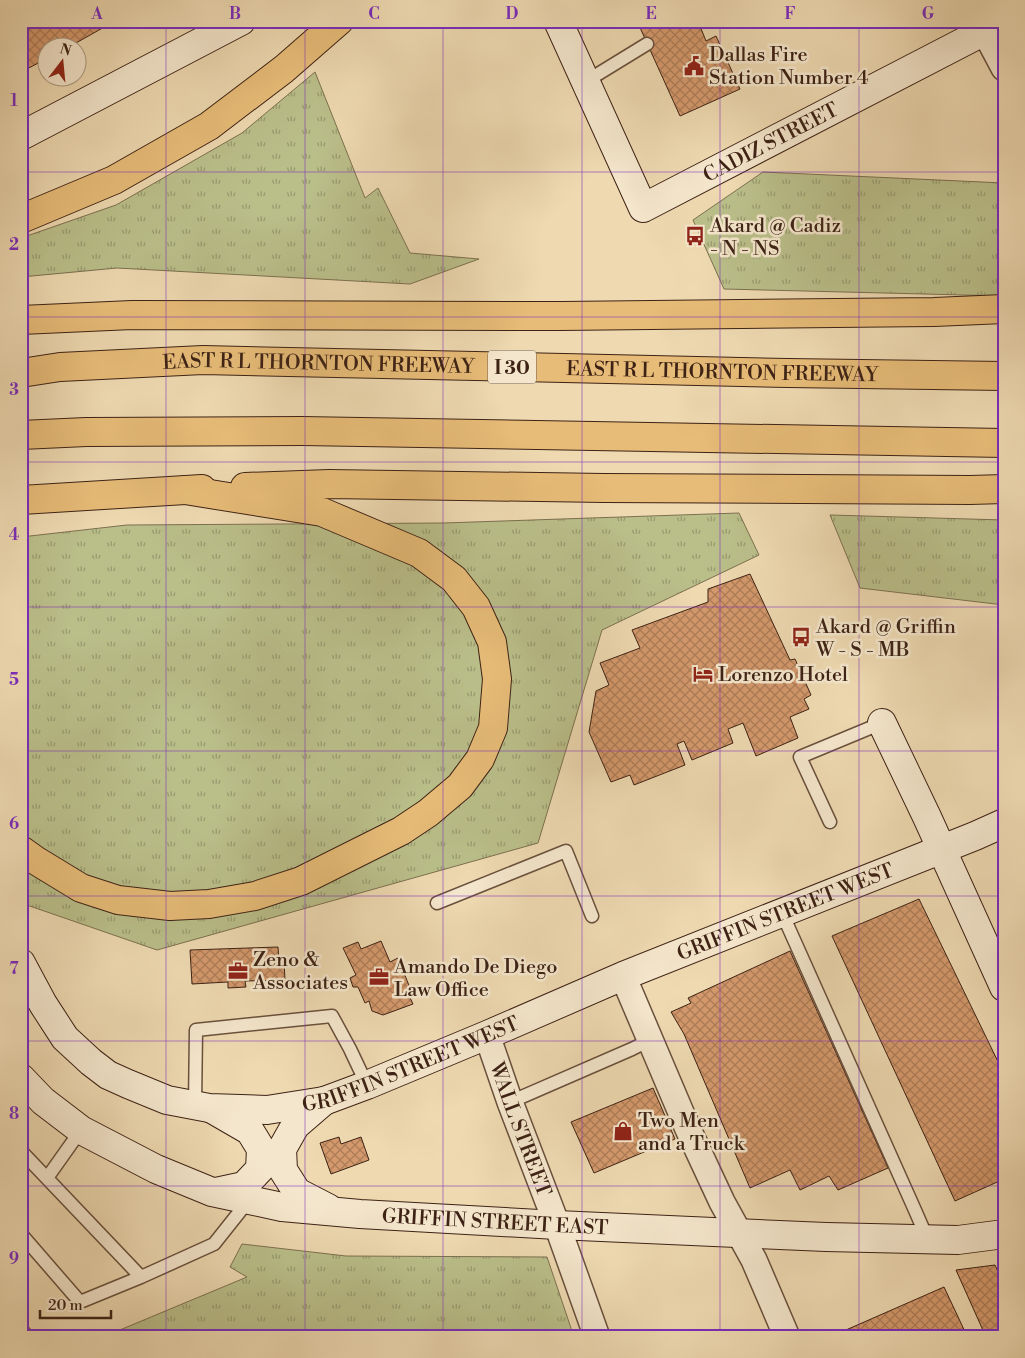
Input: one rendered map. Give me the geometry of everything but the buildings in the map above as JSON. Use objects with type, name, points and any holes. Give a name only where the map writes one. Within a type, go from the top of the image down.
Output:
[{"type":"highway","points":[[21,219],[114,180],[208,126],[284,69],[339,21]]},
{"type":"highway","points":[[21,320],[132,314],[571,316],[934,312],[1004,309]]},
{"type":"highway","points":[[934,312],[1004,315]]},
{"type":"highway","name":"EAST R L THORNTON FREEWAY","points":[[21,373],[60,367],[203,360],[1004,376]]},
{"type":"highway","points":[[21,435],[86,432],[302,430],[1004,443]]},
{"type":"highway","points":[[21,500],[329,484],[1004,491]]},
{"type":"highway","points":[[21,850],[81,888],[118,900],[170,906],[209,904],[255,896],[301,882],[401,831],[428,813],[460,786],[480,759],[493,728],[498,679],[492,642],[476,607],[454,579],[419,552],[322,512],[186,490]]},
{"type":"main road","points":[[21,136],[241,21]]},
{"type":"main road","points":[[558,21],[585,82]]},
{"type":"main road","name":"CADIZ STREET","points":[[585,82],[643,208],[990,25]]},
{"type":"main road","points":[[882,724],[1004,987]]},
{"type":"main road","name":"GRIFFIN STREET WEST","points":[[21,963],[43,1004],[65,1038],[91,1062],[108,1074],[167,1100],[202,1106],[268,1110],[324,1100],[367,1085],[623,976],[941,850],[1004,823]]},
{"type":"main road","name":"GRIFFIN STREET EAST","points":[[21,1078],[43,1101],[81,1130],[156,1169],[212,1192],[282,1207],[335,1212],[738,1234],[958,1240],[1004,1234]]},
{"type":"main road","points":[[324,1100],[295,1126],[282,1149],[283,1170],[297,1192],[335,1212]]},
{"type":"main road","points":[[202,1106],[250,1131],[261,1148],[260,1169],[244,1186],[212,1192]]},
{"type":"street","points":[[990,25],[1004,68]]},
{"type":"street","points":[[623,976],[688,1129],[738,1234],[754,1260],[787,1337]]},
{"type":"street","name":"WALL STREET","points":[[487,1035],[510,1102],[558,1225],[597,1337]]},
{"type":"lane","points":[[585,82],[647,44]]},
{"type":"lane","points":[[830,822],[800,757],[882,724]]},
{"type":"lane","points":[[436,903],[566,851],[592,916]]},
{"type":"lane","points":[[782,913],[928,1240]]},
{"type":"lane","points":[[202,1106],[196,1030],[332,1016],[367,1085]]},
{"type":"lane","points":[[510,1102],[650,1040]]},
{"type":"lane","points":[[46,1178],[81,1130]]},
{"type":"lane","points":[[21,1151],[141,1277]]},
{"type":"lane","points":[[21,1234],[80,1302],[214,1244],[249,1200]]},
{"type":"green space","points":[[315,72],[365,198],[378,188],[410,253],[479,259],[410,284],[117,268],[21,277],[21,238],[116,205],[242,133]]},
{"type":"green space","points":[[763,172],[1004,183],[1004,296],[724,289],[693,220]]},
{"type":"green space","points":[[739,513],[759,555],[602,630],[538,843],[157,950],[21,903],[21,537],[127,525],[444,523]]},
{"type":"green space","points":[[830,515],[1004,520],[1004,605],[860,588]]},
{"type":"green space","points":[[242,1244],[346,1256],[547,1257],[574,1337],[103,1337],[247,1277],[230,1267]]},
{"type":"tram line","points":[[21,1318],[37,1337]]},
{"type":"place","name":"Dallas Fire Station Number 4","points":[[694,66]]},
{"type":"place","name":"Akard @ Cadiz - N - NS","points":[[695,236]]},
{"type":"place","name":"Akard @ Griffin W - S - MB","points":[[801,637]]},
{"type":"place","name":"Lorenzo Hotel","points":[[703,674]]},
{"type":"place","name":"Zeno & Associates","points":[[238,971]]},
{"type":"place","name":"Amando De Diego Law Office","points":[[379,977]]},
{"type":"place","name":"Two Men and a Truck","points":[[623,1131]]}]
